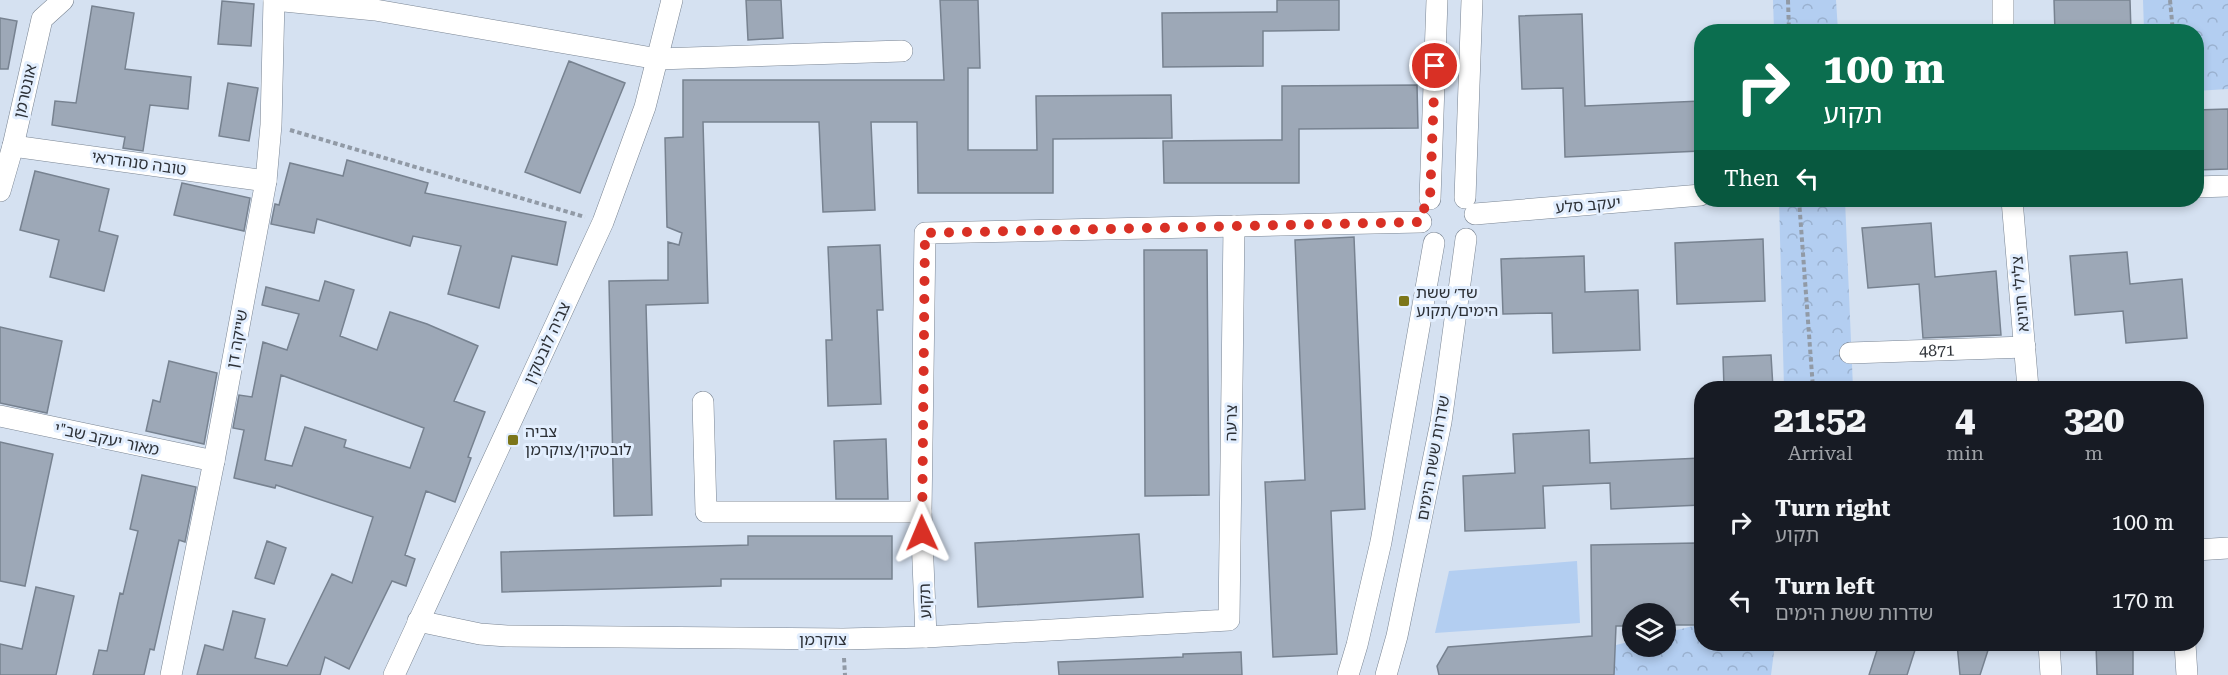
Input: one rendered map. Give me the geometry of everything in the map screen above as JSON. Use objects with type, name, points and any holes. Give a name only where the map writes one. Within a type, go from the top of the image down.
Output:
[{"type":"street","name":"אונטרמן","points":[[0,190],[7,153],[42,19],[63,0]]},
{"type":"street","points":[[274,0],[375,5],[658,59],[902,51]]},
{"type":"street","name":"שייקה דן","points":[[171,675],[214,461],[266,181],[271,125],[274,0]]},
{"type":"street","name":"צביה לובטקין","points":[[394,675],[603,222],[645,107],[672,0]]},
{"type":"street","points":[[1430,199],[1437,0]]},
{"type":"street","points":[[1470,206],[1457,194],[1447,192],[1430,199],[1425,205],[1421,222],[1427,237],[1434,243],[1451,246],[1466,239],[1472,232],[1470,206],[1472,0]]},
{"type":"street","points":[[2003,0],[2003,24]]},
{"type":"street","name":"טובה סנהדראי","points":[[7,153],[266,181]]},
{"type":"street","points":[[2204,187],[2228,186]]},
{"type":"street","name":"יעקב סלע","points":[[1470,206],[1694,195]]},
{"type":"street","name":"צלילי חנינא","points":[[2013,207],[2027,381]]},
{"type":"street","name":"תקוע","points":[[926,637],[921,512],[925,233],[1421,222]]},
{"type":"street","name":"צרעה","points":[[1229,620],[1234,226]]},
{"type":"street","name":"שדרות ששת הימים","points":[[1386,675],[1400,625],[1441,422],[1466,239]]},
{"type":"street","points":[[1348,675],[1358,645],[1381,542],[1434,243]]},
{"type":"street","name":"4871","points":[[1850,352],[2025,347]]},
{"type":"street","points":[[703,402],[705,513],[921,512]]},
{"type":"street","name":"מאור יעקב שב\"י","points":[[0,416],[214,461]]},
{"type":"street","points":[[2204,550],[2228,548]]},
{"type":"street","name":"צוקרמן","points":[[418,621],[507,636],[831,639],[926,637],[1229,620]]},
{"type":"street","points":[[2049,651],[2051,675]]},
{"type":"street","points":[[2185,651],[2187,675]]},
{"type":"path","points":[[1788,0],[1789,24]]},
{"type":"path","points":[[2170,0],[2172,24]]},
{"type":"path","points":[[271,125],[603,222]]},
{"type":"path","points":[[1800,207],[1812,381]]},
{"type":"green space","points":[[1773,0],[1836,0],[1838,24],[1774,24]]},
{"type":"green space","points":[[2143,0],[2228,0],[2228,89],[2204,90],[2204,24],[2144,24]]},
{"type":"green space","points":[[1779,207],[1845,207],[1853,381],[1784,381]]},
{"type":"green space","points":[[1577,561],[1580,623],[1435,633],[1449,571]]},
{"type":"green space","points":[[1694,626],[1694,651],[1774,651],[1771,675],[1609,675],[1616,645],[1622,644],[1622,657],[1676,657],[1676,630]]},
{"type":"building","points":[[746,0],[781,0],[783,38],[748,40]]},
{"type":"building","points":[[940,0],[978,0],[980,68],[968,68],[968,150],[1037,150],[1036,96],[1171,95],[1172,138],[1053,139],[1053,193],[918,193],[917,122],[871,122],[875,210],[823,212],[819,122],[703,122],[708,303],[646,305],[652,515],[614,516],[609,281],[668,280],[668,242],[679,245],[682,233],[667,227],[665,138],[683,137],[683,80],[944,80]]},
{"type":"building","points":[[1277,0],[1339,0],[1339,30],[1263,31],[1263,66],[1163,67],[1162,13],[1277,12]]},
{"type":"building","points":[[2054,0],[2130,0],[2131,24],[2055,24]]},
{"type":"building","points":[[222,1],[254,4],[251,46],[218,44]]},
{"type":"building","points":[[92,6],[134,13],[125,69],[191,77],[188,109],[150,105],[143,151],[123,148],[125,137],[52,125],[55,101],[76,103]]},
{"type":"building","points":[[1582,14],[1585,106],[1694,101],[1694,151],[1565,157],[1563,88],[1522,89],[1519,16]]},
{"type":"building","points":[[0,18],[17,21],[8,69],[0,69]]},
{"type":"building","points":[[569,61],[625,83],[580,193],[525,172]]},
{"type":"building","points":[[228,83],[258,88],[249,141],[219,136]]},
{"type":"building","points":[[1417,85],[1418,128],[1299,129],[1299,183],[1164,183],[1163,141],[1282,140],[1282,86]]},
{"type":"building","points":[[2228,109],[2228,169],[2204,170],[2204,110]]},
{"type":"building","points":[[347,160],[428,183],[425,193],[566,222],[557,265],[512,256],[499,308],[448,294],[461,246],[413,236],[410,246],[317,219],[314,233],[271,224],[275,204],[279,205],[290,163],[343,176]]},
{"type":"building","points":[[35,171],[109,189],[99,231],[118,236],[104,291],[50,277],[59,240],[20,230]]},
{"type":"building","points":[[182,183],[250,198],[244,231],[174,215]]},
{"type":"building","points":[[1931,223],[1935,277],[1996,271],[2001,335],[1923,338],[1919,284],[1868,288],[1862,228]]},
{"type":"building","points":[[1354,237],[1365,509],[1331,511],[1337,654],[1273,657],[1265,482],[1305,480],[1295,240]]},
{"type":"building","points":[[1763,239],[1765,301],[1677,304],[1675,243]]},
{"type":"building","points":[[880,245],[883,310],[877,310],[881,404],[828,406],[826,340],[832,340],[828,247]]},
{"type":"building","points":[[1144,250],[1207,250],[1209,495],[1145,496]]},
{"type":"building","points":[[2127,252],[2130,284],[2182,279],[2187,338],[2126,343],[2123,311],[2075,315],[2070,256]]},
{"type":"building","points":[[1584,256],[1585,292],[1638,290],[1640,350],[1553,353],[1552,313],[1503,314],[1501,259]]},
{"type":"building","points":[[325,281],[354,290],[340,336],[377,350],[390,312],[427,324],[478,346],[454,401],[485,412],[468,457],[471,458],[455,502],[426,491],[405,555],[415,559],[406,586],[392,581],[349,669],[325,657],[320,675],[197,675],[205,645],[223,650],[233,611],[265,619],[255,658],[287,666],[332,574],[352,583],[373,517],[276,485],[275,488],[234,478],[244,430],[233,428],[239,395],[252,397],[263,342],[287,350],[299,314],[262,305],[266,287],[319,301]],"holes":[[[281,375],[424,428],[410,468],[344,447],[346,440],[305,427],[292,466],[265,460]]]},
{"type":"building","points":[[0,327],[62,341],[47,413],[0,403]]},
{"type":"building","points":[[1771,355],[1773,381],[1724,381],[1723,357]]},
{"type":"building","points":[[169,361],[217,373],[204,444],[146,431],[153,400],[160,402]]},
{"type":"building","points":[[1589,430],[1590,463],[1694,458],[1694,505],[1611,509],[1610,483],[1543,486],[1545,528],[1465,531],[1463,476],[1515,473],[1513,434]]},
{"type":"building","points":[[886,439],[888,499],[836,499],[834,441]]},
{"type":"building","points":[[0,442],[53,454],[25,586],[0,581]]},
{"type":"building","points":[[142,475],[196,487],[185,542],[179,540],[154,650],[150,649],[144,675],[93,675],[99,650],[107,651],[120,593],[123,594],[138,531],[130,529]]},
{"type":"building","points":[[1139,534],[1143,597],[978,607],[975,543]]},
{"type":"building","points":[[748,536],[892,536],[892,579],[721,579],[721,586],[502,592],[501,552],[748,545]]},
{"type":"building","points":[[267,541],[286,548],[274,584],[255,578]]},
{"type":"building","points":[[1694,543],[1694,625],[1676,625],[1676,603],[1622,603],[1622,626],[1616,626],[1614,675],[1439,675],[1437,666],[1448,647],[1592,636],[1591,545]]},
{"type":"building","points":[[36,587],[74,596],[56,675],[0,675],[0,644],[22,649]]},
{"type":"building","points":[[1877,651],[1915,651],[1907,675],[1869,675]]},
{"type":"building","points":[[1958,651],[1988,651],[1980,675],[1960,675]]},
{"type":"building","points":[[2096,651],[2133,651],[2133,675],[2097,675]]},
{"type":"building","points":[[1241,652],[1242,675],[1059,675],[1058,662],[1183,657],[1183,654]]},
{"type":"place","name":"שד׳ ששת הימים/תקוע","points":[[1404,301]]},
{"type":"place","name":"צביה לובטקין/צוקרמן","points":[[513,440]]},
{"type":"route","points":[[922,533],[925,233],[1421,222],[1421,213],[1430,199],[1435,66]]}]
